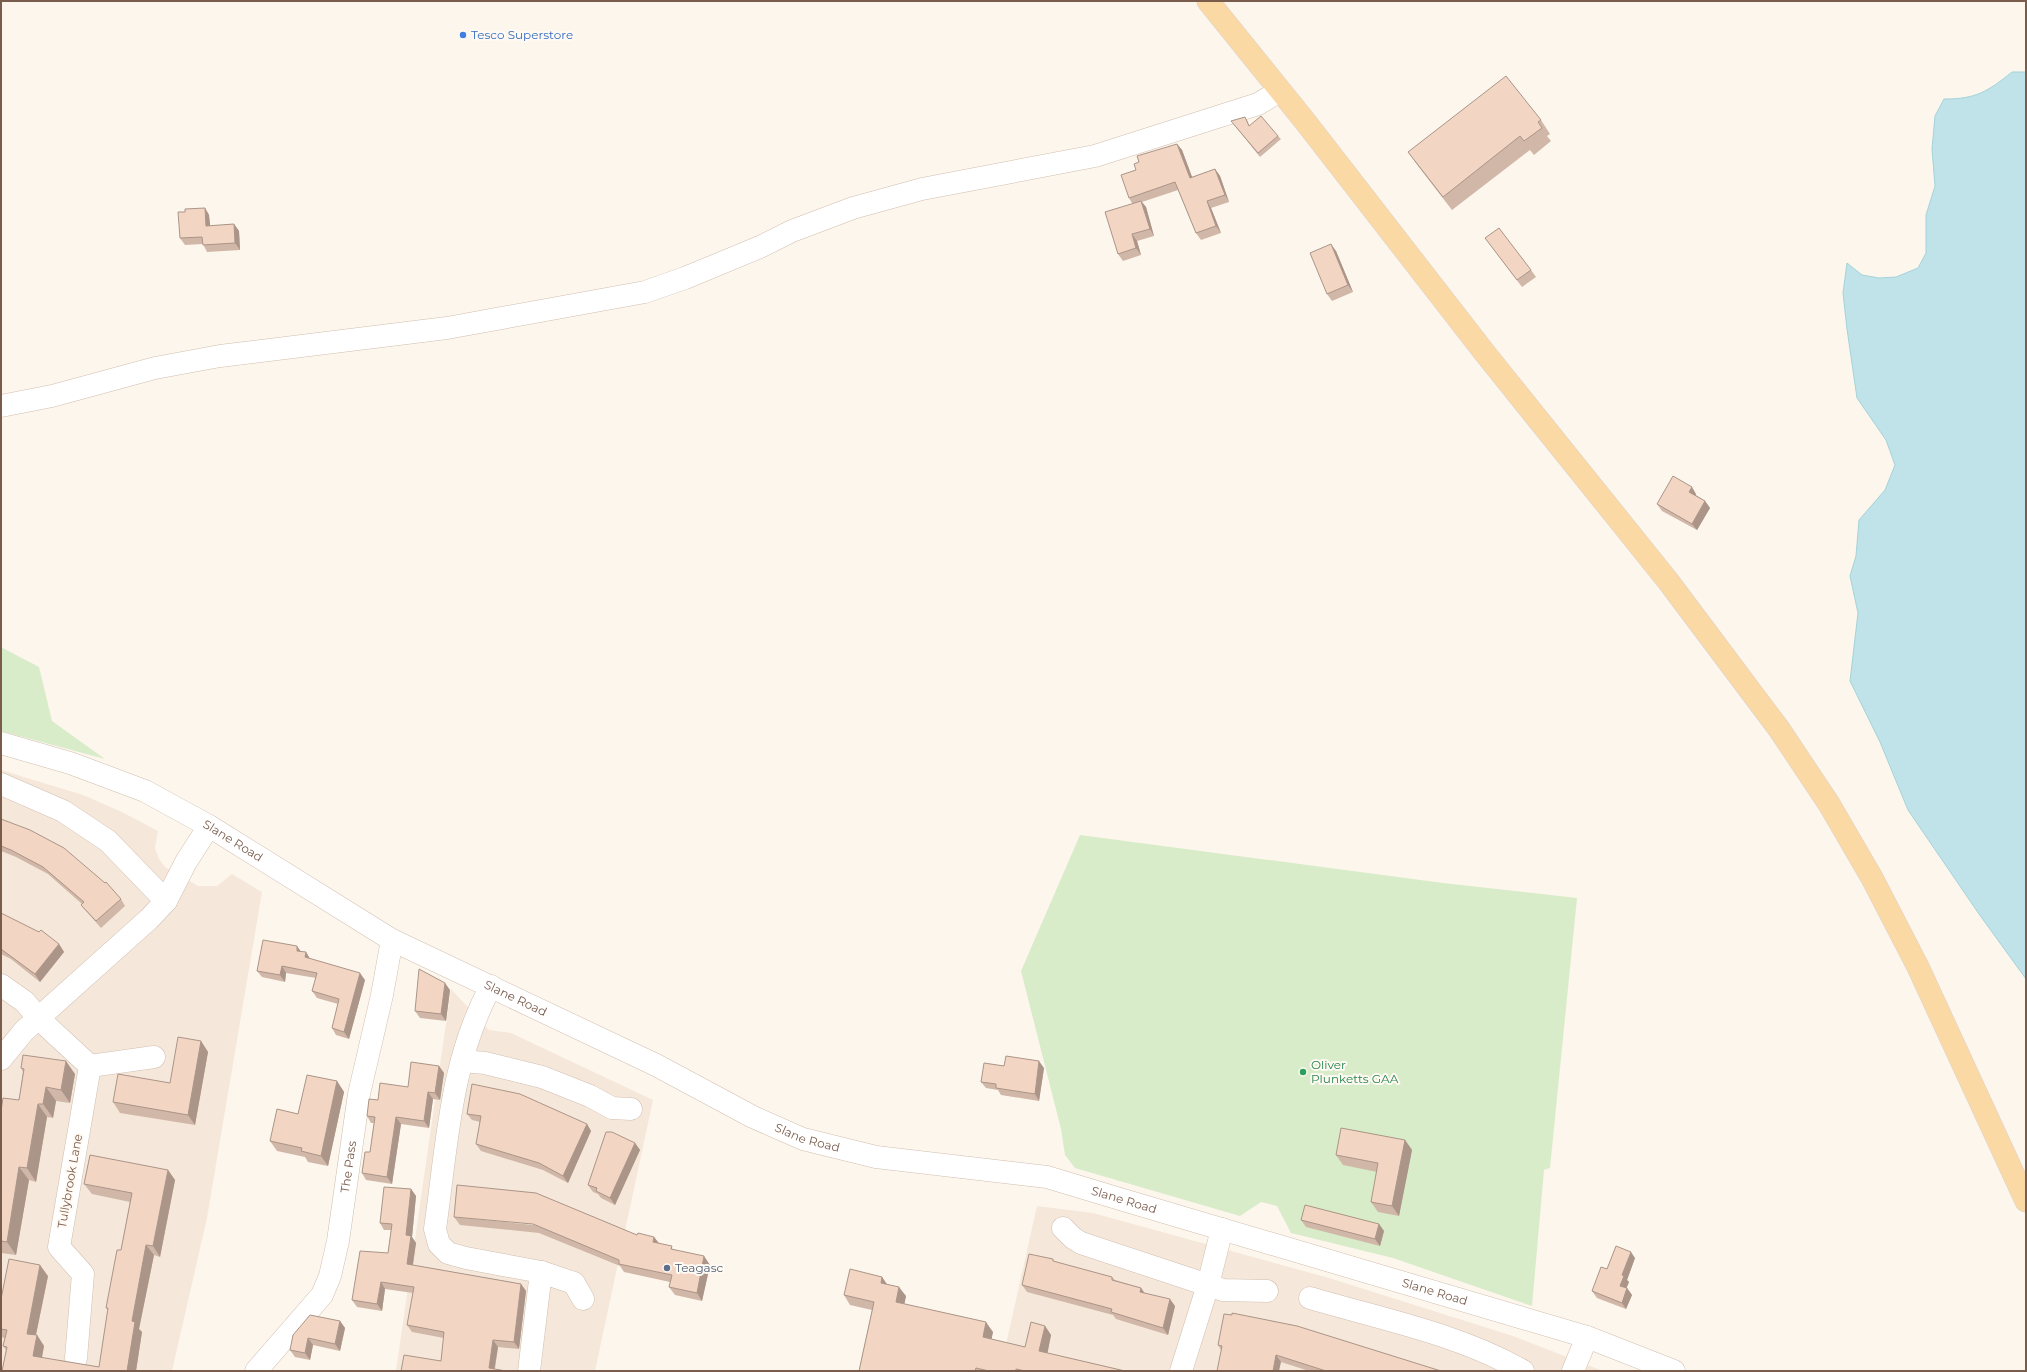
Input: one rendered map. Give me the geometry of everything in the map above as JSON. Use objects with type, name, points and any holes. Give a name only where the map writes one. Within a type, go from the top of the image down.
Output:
[{"type":"main road","points":[[1208,1],[1304,120],[1484,352],[1668,581],[1779,730],[1830,804],[1872,878],[1918,967],[2026,1201]]},
{"type":"street","points":[[1,406],[52,396],[155,368],[220,356],[447,328],[645,292],[685,278],[760,248],[792,231],[853,208],[922,189],[1095,156],[1258,104],[1280,91]]},
{"type":"street","name":"Slane Road","points":[[1,743],[70,763],[145,791],[209,826],[392,940],[656,1065],[753,1118],[804,1138],[876,1157],[1047,1177],[1587,1337],[1674,1371]]},
{"type":"street","points":[[1,784],[63,811],[108,841],[166,901]]},
{"type":"street","points":[[1,1059],[31,1024],[149,919],[166,901],[186,862],[209,826]]},
{"type":"street","name":"The Pass","points":[[256,1371],[322,1295],[330,1276],[338,1241],[359,1094],[382,995],[392,940]]},
{"type":"street","points":[[1,985],[25,1002],[31,1024],[90,1066],[154,1057]]},
{"type":"street","points":[[490,986],[470,1030],[450,1113],[435,1229],[439,1244],[448,1253],[466,1258],[541,1272],[574,1283],[582,1299]]},
{"type":"street","points":[[462,1060],[492,1065],[542,1077],[590,1096],[612,1108],[631,1110]]},
{"type":"street","name":"Tullybrook Lane","points":[[76,1358],[83,1274],[59,1247],[90,1066]]},
{"type":"street","points":[[1063,1228],[1073,1238],[1081,1243],[1223,1290],[1267,1291]]},
{"type":"street","points":[[1182,1371],[1208,1285],[1222,1229]]},
{"type":"street","points":[[529,1371],[541,1272]]},
{"type":"street","points":[[1310,1298],[1468,1344],[1523,1371]]},
{"type":"street","points":[[1573,1371],[1587,1337]]},
{"type":"shaded area","points":[[1,770],[83,795],[124,813],[158,831],[155,848],[159,859],[165,867],[198,886],[217,886],[232,874],[262,892],[207,1218],[172,1371],[1,1371]]},
{"type":"shaded area","points":[[451,989],[489,1030],[511,1033],[653,1100],[595,1371],[396,1371]]},
{"type":"shaded area","points":[[1037,1206],[1093,1213],[1329,1278],[1513,1336],[1603,1371],[1000,1371]]},
{"type":"green space","points":[[1,647],[39,667],[52,721],[105,759],[1,731]]},
{"type":"green space","name":"Oliver Plunketts GAA","points":[[1080,835],[1443,883],[1577,898],[1550,1168],[1544,1170],[1532,1306],[1393,1258],[1291,1233],[1277,1206],[1261,1202],[1240,1216],[1075,1168],[1065,1155],[1061,1129],[1021,971]]},
{"type":"water","points":[[2012,72],[2026,72],[2026,979],[1979,914],[1908,810],[1880,742],[1850,681],[1858,613],[1850,576],[1856,556],[1859,520],[1885,490],[1895,465],[1886,440],[1857,398],[1843,293],[1847,263],[1862,275],[1879,278],[1896,277],[1918,268],[1926,253],[1926,215],[1935,186],[1932,149],[1935,116],[1944,99],[1965,98],[1981,93],[1995,85]]},
{"type":"building","points":[[1506,76],[1541,120],[1538,122],[1542,128],[1524,141],[1520,136],[1443,197],[1408,152]]},
{"type":"building","points":[[1261,116],[1278,136],[1258,153],[1231,121],[1245,117],[1249,126]]},
{"type":"building","points":[[1177,144],[1190,178],[1215,169],[1225,195],[1207,201],[1216,226],[1196,233],[1175,182],[1129,198],[1121,175],[1136,170],[1134,164],[1139,162],[1137,156]]},
{"type":"building","points":[[1141,201],[1150,229],[1132,234],[1136,248],[1118,254],[1105,212]]},
{"type":"building","points":[[205,208],[206,226],[234,224],[235,243],[203,245],[202,237],[180,238],[178,212],[185,212],[185,209]]},
{"type":"building","points":[[1499,228],[1531,270],[1517,280],[1485,238]]},
{"type":"building","points":[[1331,244],[1348,285],[1327,294],[1310,253]]},
{"type":"building","points":[[1673,476],[1692,487],[1689,492],[1705,501],[1692,524],[1657,504]]},
{"type":"building","points":[[1,819],[30,830],[64,848],[105,883],[106,882],[121,899],[96,921],[81,905],[84,902],[43,867],[1,846]]},
{"type":"building","points":[[1,913],[39,932],[41,930],[59,944],[35,974],[1,949]]},
{"type":"building","points":[[263,940],[297,946],[297,951],[306,952],[305,957],[360,973],[344,1032],[332,1028],[339,999],[312,991],[317,973],[282,966],[280,975],[257,971]]},
{"type":"building","points":[[419,969],[445,983],[441,1014],[415,1011]]},
{"type":"building","points":[[178,1037],[201,1041],[188,1115],[113,1102],[118,1074],[170,1083]]},
{"type":"building","points":[[23,1055],[66,1061],[61,1090],[46,1087],[43,1104],[38,1104],[27,1168],[19,1167],[7,1242],[1,1241],[1,1111],[3,1098],[19,1100],[24,1069],[21,1068]]},
{"type":"building","points":[[1006,1056],[1039,1061],[1035,1094],[996,1088],[996,1084],[981,1082],[984,1063],[1004,1066]]},
{"type":"building","points":[[411,1062],[439,1066],[435,1093],[428,1092],[424,1121],[396,1117],[387,1177],[362,1173],[365,1152],[370,1152],[375,1117],[367,1116],[369,1099],[378,1100],[380,1083],[408,1087]]},
{"type":"building","points":[[307,1075],[337,1081],[321,1156],[301,1151],[302,1148],[270,1141],[277,1109],[298,1114]]},
{"type":"building","points":[[472,1084],[520,1094],[587,1124],[563,1176],[539,1163],[476,1144],[481,1116],[467,1114]]},
{"type":"building","points":[[1341,1128],[1405,1140],[1392,1206],[1371,1202],[1378,1163],[1336,1155]]},
{"type":"building","points":[[606,1132],[612,1132],[635,1143],[610,1198],[596,1191],[597,1188],[588,1185]]},
{"type":"building","points":[[90,1155],[168,1170],[153,1246],[146,1245],[132,1321],[135,1322],[127,1371],[2,1371],[7,1347],[3,1346],[7,1330],[1,1329],[1,1299],[9,1259],[40,1265],[27,1334],[37,1335],[33,1356],[99,1367],[108,1308],[106,1308],[117,1250],[121,1250],[132,1193],[84,1184]]},
{"type":"building","points":[[457,1185],[536,1193],[637,1235],[638,1233],[654,1237],[653,1242],[672,1246],[671,1249],[704,1256],[697,1293],[669,1287],[672,1275],[619,1264],[619,1260],[533,1224],[454,1217]]},
{"type":"building","points":[[384,1187],[411,1189],[406,1235],[411,1236],[407,1264],[521,1284],[514,1342],[493,1340],[489,1368],[506,1371],[401,1371],[404,1355],[441,1361],[444,1332],[407,1325],[414,1287],[381,1282],[377,1304],[352,1300],[360,1251],[388,1253],[392,1224],[380,1223]]},
{"type":"building","points":[[1305,1205],[1379,1224],[1375,1239],[1301,1220]]},
{"type":"building","points":[[1616,1246],[1631,1252],[1622,1275],[1624,1276],[1620,1286],[1627,1288],[1622,1303],[1592,1291],[1601,1267],[1607,1269]]},
{"type":"building","points":[[1029,1254],[1053,1259],[1053,1261],[1112,1277],[1112,1280],[1141,1288],[1140,1292],[1170,1299],[1163,1328],[1111,1312],[1112,1309],[1022,1285]]},
{"type":"building","points":[[850,1269],[882,1277],[881,1283],[899,1287],[896,1302],[986,1322],[983,1337],[1025,1347],[1031,1322],[1045,1326],[1039,1351],[1125,1371],[1025,1371],[1016,1369],[1016,1371],[989,1371],[976,1368],[975,1371],[859,1371],[874,1302],[844,1295]]},
{"type":"building","points":[[1232,1313],[1297,1326],[1441,1371],[1326,1371],[1276,1355],[1273,1371],[1217,1371],[1222,1346],[1218,1345],[1224,1314],[1232,1315]]},
{"type":"building","points":[[310,1315],[340,1321],[335,1344],[308,1338],[305,1353],[290,1350],[293,1335]]},
{"type":"place","name":"Tesco Superstore","points":[[463,35]]},
{"type":"place","name":"Oliver Plunketts GAA","points":[[1303,1072]]},
{"type":"place","name":"Teagasc","points":[[667,1268]]}]
